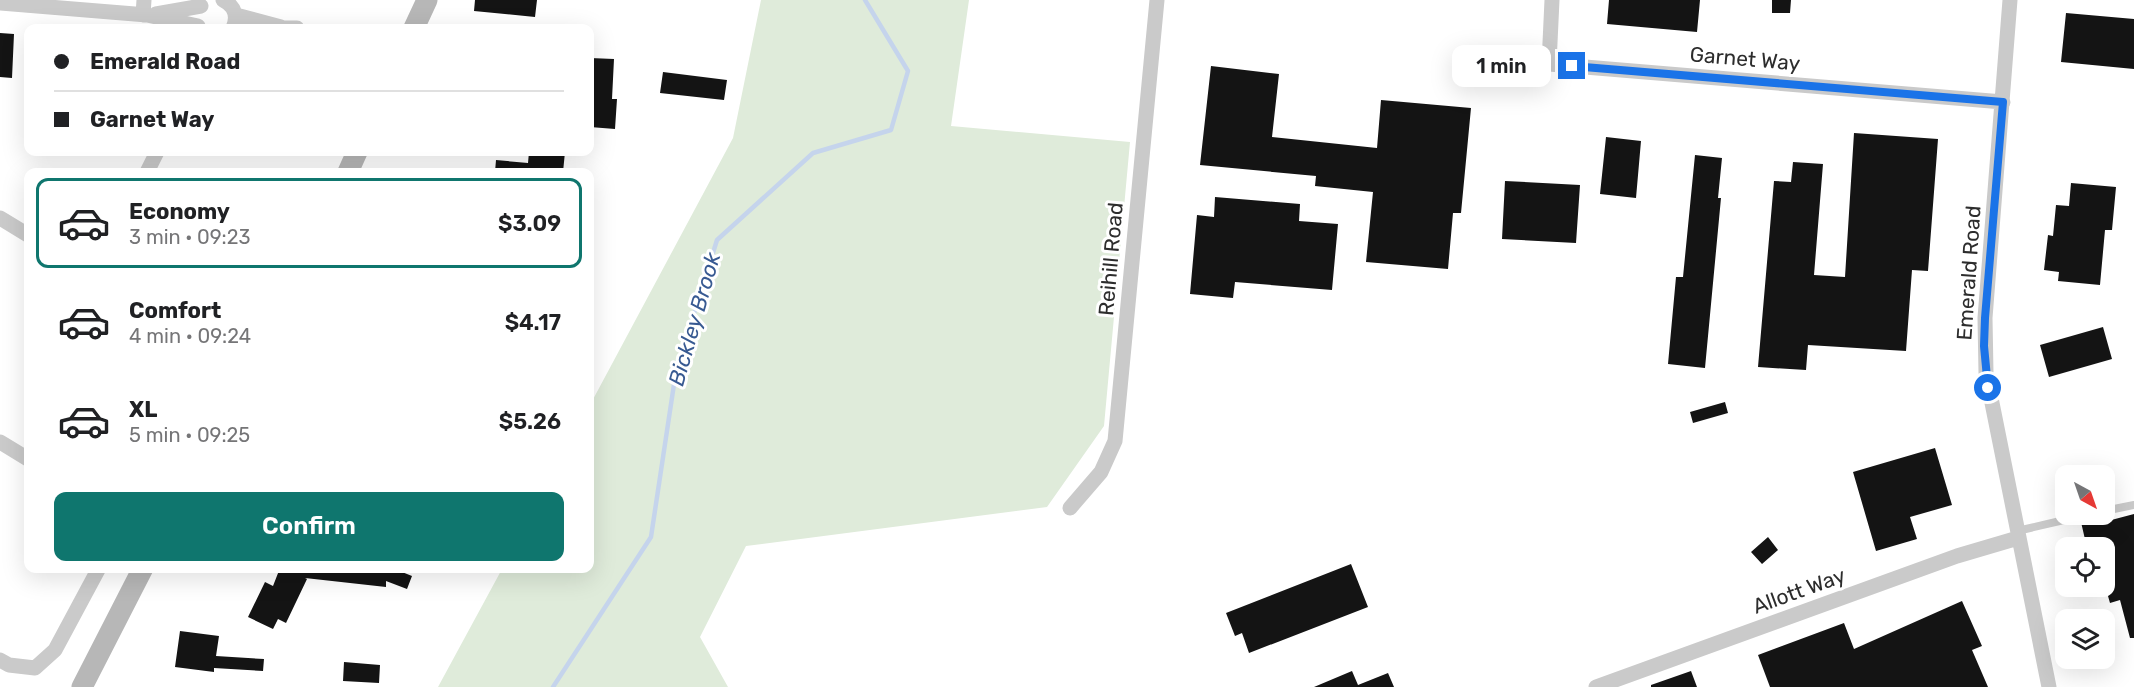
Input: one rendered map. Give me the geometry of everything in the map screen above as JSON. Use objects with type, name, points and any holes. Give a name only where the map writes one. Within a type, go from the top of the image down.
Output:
[{"type":"main road","points":[[416,24],[427,0]]},
{"type":"main road","points":[[82,687],[140,573]]},
{"type":"street","name":"Reihill Road","points":[[1070,508],[1101,472],[1115,441],[1157,0]]},
{"type":"street","name":"Garnet Way","points":[[1552,0],[1549,64],[2003,102]]},
{"type":"street","name":"Emerald Road","points":[[2010,0],[1984,346],[1991,404],[2049,687]]},
{"type":"street","points":[[0,3],[145,10],[206,3]]},
{"type":"street","points":[[197,24],[196,19],[206,3]]},
{"type":"street","points":[[230,9],[272,24]]},
{"type":"street","points":[[145,10],[189,24]]},
{"type":"street","points":[[0,218],[24,233]]},
{"type":"street","points":[[0,442],[24,457]]},
{"type":"street","name":"Allott Way","points":[[1596,687],[2017,535]]},
{"type":"street","points":[[0,660],[9,665],[35,668],[55,650],[96,573]]},
{"type":"lane","points":[[2115,509],[2134,505]]},
{"type":"lane","points":[[2017,535],[2055,524]]},
{"type":"green space","points":[[761,0],[969,0],[951,126],[1130,142],[1104,426],[1047,507],[746,546],[700,637],[728,687],[438,687],[500,573],[594,573],[594,398],[733,138]]},
{"type":"building","points":[[475,0],[537,0],[535,17],[474,11]]},
{"type":"building","points":[[1609,0],[1700,0],[1697,32],[1607,24]]},
{"type":"building","points":[[1772,0],[1791,0],[1790,13],[1772,13]]},
{"type":"building","points":[[2066,13],[2134,19],[2134,69],[2061,62]]},
{"type":"building","points":[[0,33],[14,34],[12,78],[0,77]]},
{"type":"building","points":[[594,58],[614,59],[612,99],[617,99],[615,129],[594,127]]},
{"type":"building","points":[[1211,66],[1279,74],[1272,137],[1377,148],[1381,100],[1471,108],[1461,213],[1453,213],[1448,269],[1366,262],[1373,192],[1315,186],[1316,176],[1200,165]]},
{"type":"building","points":[[663,72],[727,80],[724,100],[660,93]]},
{"type":"building","points":[[1854,133],[1938,139],[1928,271],[1912,270],[1906,351],[1808,345],[1806,370],[1758,367],[1774,181],[1791,182],[1793,162],[1823,164],[1814,275],[1845,277]]},
{"type":"building","points":[[1606,137],[1641,141],[1636,198],[1600,194]]},
{"type":"building","points":[[1695,155],[1722,158],[1718,198],[1721,198],[1705,368],[1668,364],[1676,277],[1683,277]]},
{"type":"building","points":[[529,156],[565,156],[563,168],[495,168],[496,160],[528,163]]},
{"type":"building","points":[[1505,181],[1580,185],[1576,243],[1502,239]]},
{"type":"building","points":[[2071,183],[2116,187],[2112,230],[2105,230],[2100,285],[2058,281],[2059,272],[2044,270],[2048,235],[2053,236],[2056,205],[2069,206]]},
{"type":"building","points":[[1215,197],[1300,204],[1299,221],[1338,224],[1332,290],[1235,282],[1233,298],[1190,294],[1197,215],[1214,217]]},
{"type":"building","points":[[2103,327],[2112,359],[2049,377],[2040,345]]},
{"type":"building","points":[[1725,402],[1728,413],[1693,423],[1690,412]]},
{"type":"building","points":[[1935,448],[1952,505],[1910,517],[1917,539],[1876,551],[1853,472]]},
{"type":"building","points":[[2134,514],[2134,638],[2130,638],[2120,600],[2110,603],[2108,597],[2115,597],[2115,537],[2084,537],[2082,525],[2115,525],[2115,519]]},
{"type":"building","points":[[1768,537],[1778,550],[1762,564],[1751,552]]},
{"type":"building","points":[[1351,564],[1368,607],[1249,653],[1242,633],[1235,636],[1226,613]]},
{"type":"building","points":[[278,573],[404,573],[412,576],[407,589],[386,581],[386,587],[305,578],[307,579],[286,623],[278,619],[273,629],[248,617],[265,582],[273,586]]},
{"type":"building","points":[[1962,601],[1982,646],[1972,650],[1988,687],[1770,687],[1758,655],[1844,623],[1854,649]]},
{"type":"building","points":[[180,631],[219,636],[216,656],[264,659],[263,671],[214,668],[214,672],[175,667]]},
{"type":"building","points":[[344,662],[380,665],[379,683],[343,681]]},
{"type":"building","points":[[1352,671],[1358,685],[1388,673],[1394,687],[1314,687]]},
{"type":"building","points":[[1691,671],[1697,687],[1651,687],[1651,685]]},
{"type":"waterway","name":"Bickley Brook","points":[[553,687],[651,537],[676,371],[717,240],[813,153],[891,130],[908,71],[865,0]]},
{"type":"route","points":[[1572,66],[2003,102],[1985,318],[1984,346],[1988,388]]}]
